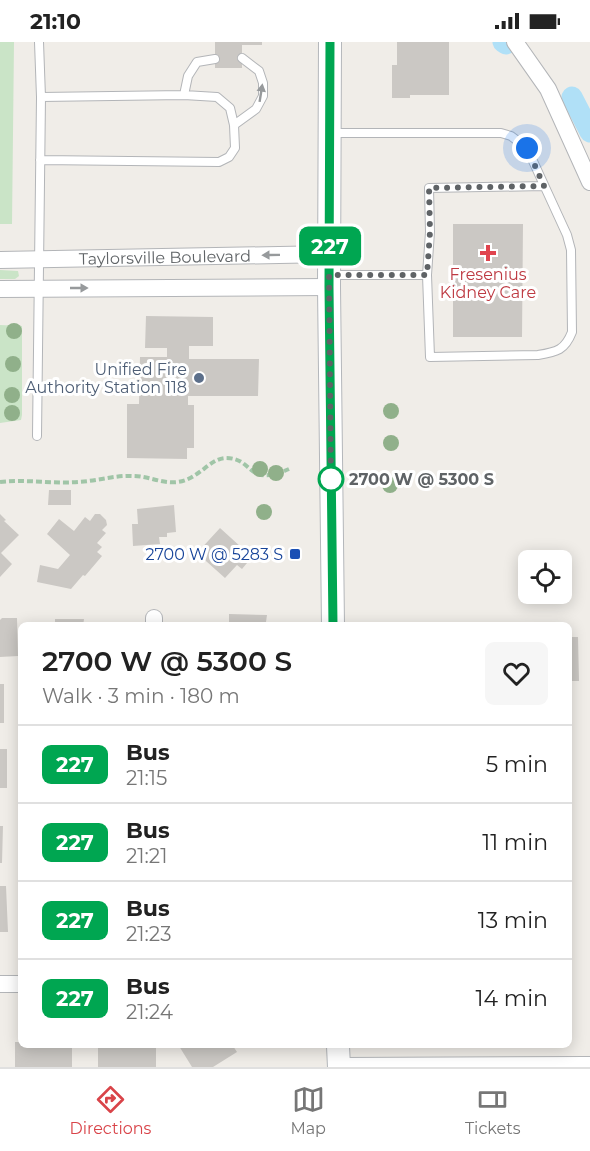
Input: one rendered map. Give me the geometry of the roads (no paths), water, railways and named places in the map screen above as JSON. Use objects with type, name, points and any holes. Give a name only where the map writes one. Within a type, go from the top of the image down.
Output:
[{"type":"main road","points":[[330,42],[329,272],[333,622]]},
{"type":"street","points":[[515,42],[548,89],[590,182]]},
{"type":"street","name":"Taylorsville Boulevard","points":[[0,260],[39,259],[329,272]]},
{"type":"street","name":"Taylorsville Boulevard","points":[[0,289],[38,289],[329,272]]},
{"type":"street","points":[[0,984],[18,984]]},
{"type":"street","points":[[339,1060],[590,1065]]},
{"type":"lane","points":[[38,436],[39,42]]},
{"type":"lane","points":[[234,125],[256,109],[263,96],[259,70],[242,58]]},
{"type":"lane","points":[[184,95],[188,76],[196,62],[215,59]]},
{"type":"lane","points":[[39,160],[219,162],[229,156],[235,148],[234,125],[230,108],[217,97],[184,95],[40,97]]},
{"type":"lane","points":[[329,133],[501,133],[511,136],[527,148],[567,235],[571,250],[572,332],[568,343],[554,353],[538,355],[430,357],[427,275],[430,232],[429,188],[544,186]]},
{"type":"lane","points":[[329,272],[427,275]]},
{"type":"waterway","points":[[572,97],[590,132]]},
{"type":"place","name":"Fresenius Kidney Care","points":[[488,253]]},
{"type":"place","name":"Unified Fire Authority Station 118","points":[[199,378]]},
{"type":"place","name":"2700 W @ 5300 S","points":[[331,479]]},
{"type":"place","name":"2700 W @ 5283 S","points":[[295,554]]}]
